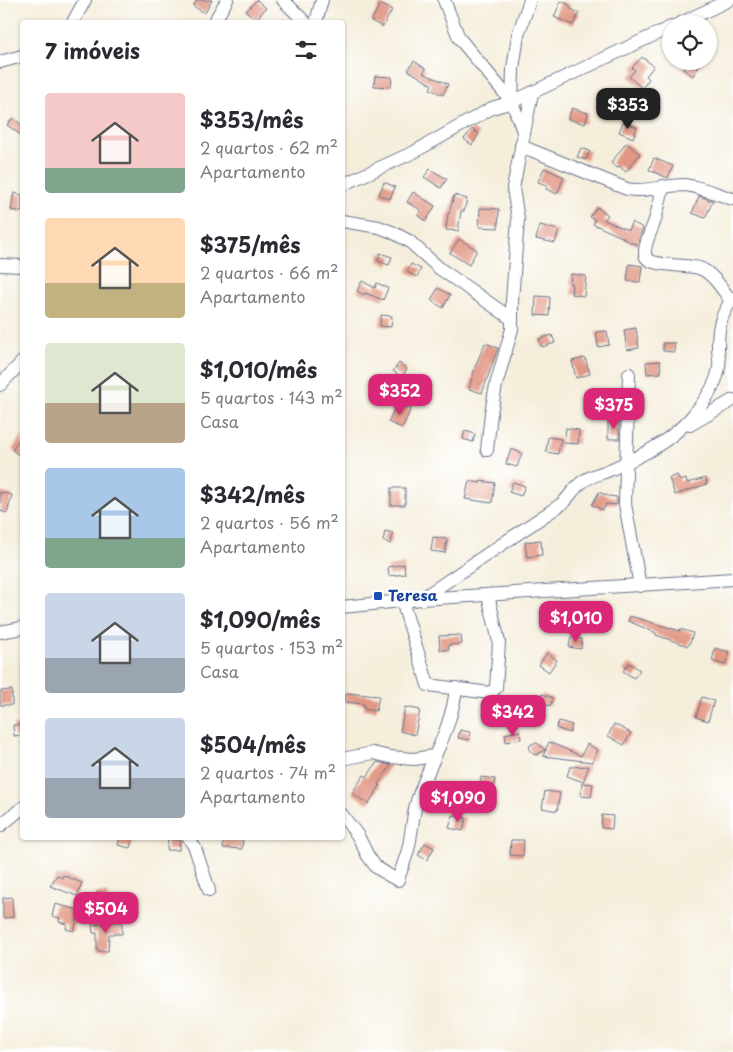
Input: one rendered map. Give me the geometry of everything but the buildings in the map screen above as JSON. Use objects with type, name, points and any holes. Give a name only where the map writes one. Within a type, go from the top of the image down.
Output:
[{"type":"street","points":[[74,20],[85,0]]},
{"type":"street","points":[[215,20],[227,0]]},
{"type":"street","points":[[283,0],[302,20]]},
{"type":"street","points":[[317,20],[322,0]]},
{"type":"street","points":[[444,0],[459,38],[512,102]]},
{"type":"street","points":[[522,140],[512,102],[513,69],[518,35],[530,0]]},
{"type":"street","points":[[698,15],[729,0]]},
{"type":"street","points":[[345,184],[414,152],[492,108],[512,102],[662,32]]},
{"type":"street","points":[[0,62],[20,57]]},
{"type":"street","points":[[487,450],[494,394],[512,329],[513,283],[518,219],[513,188],[532,93]]},
{"type":"street","points":[[522,140],[634,191],[663,186],[685,185],[733,199]]},
{"type":"street","points":[[663,186],[645,256],[647,259],[662,264],[699,268],[716,282],[732,300],[724,310],[719,326],[719,366],[717,377],[694,415],[674,434]]},
{"type":"street","points":[[345,221],[379,227],[409,241],[440,268],[512,319]]},
{"type":"street","points":[[0,265],[20,266]]},
{"type":"street","points":[[0,385],[20,364]]},
{"type":"street","points":[[629,374],[625,504],[640,586]]},
{"type":"street","points":[[421,599],[563,503],[580,483],[591,476],[606,472],[640,457],[674,434],[733,400]]},
{"type":"street","points":[[345,606],[421,599],[733,579]]},
{"type":"street","points":[[402,601],[428,685],[490,693],[496,688],[499,642],[488,595]]},
{"type":"street","points":[[0,632],[20,628]]},
{"type":"street","points":[[345,819],[358,836],[376,867],[398,880],[408,850],[416,804],[434,756],[448,727],[456,688]]},
{"type":"street","points":[[345,758],[373,753],[414,759],[434,756]]},
{"type":"street","points":[[0,826],[20,810]]},
{"type":"street","points":[[190,840],[195,848],[209,890]]},
{"type":"place","name":"Teresa","points":[[378,596]]}]
